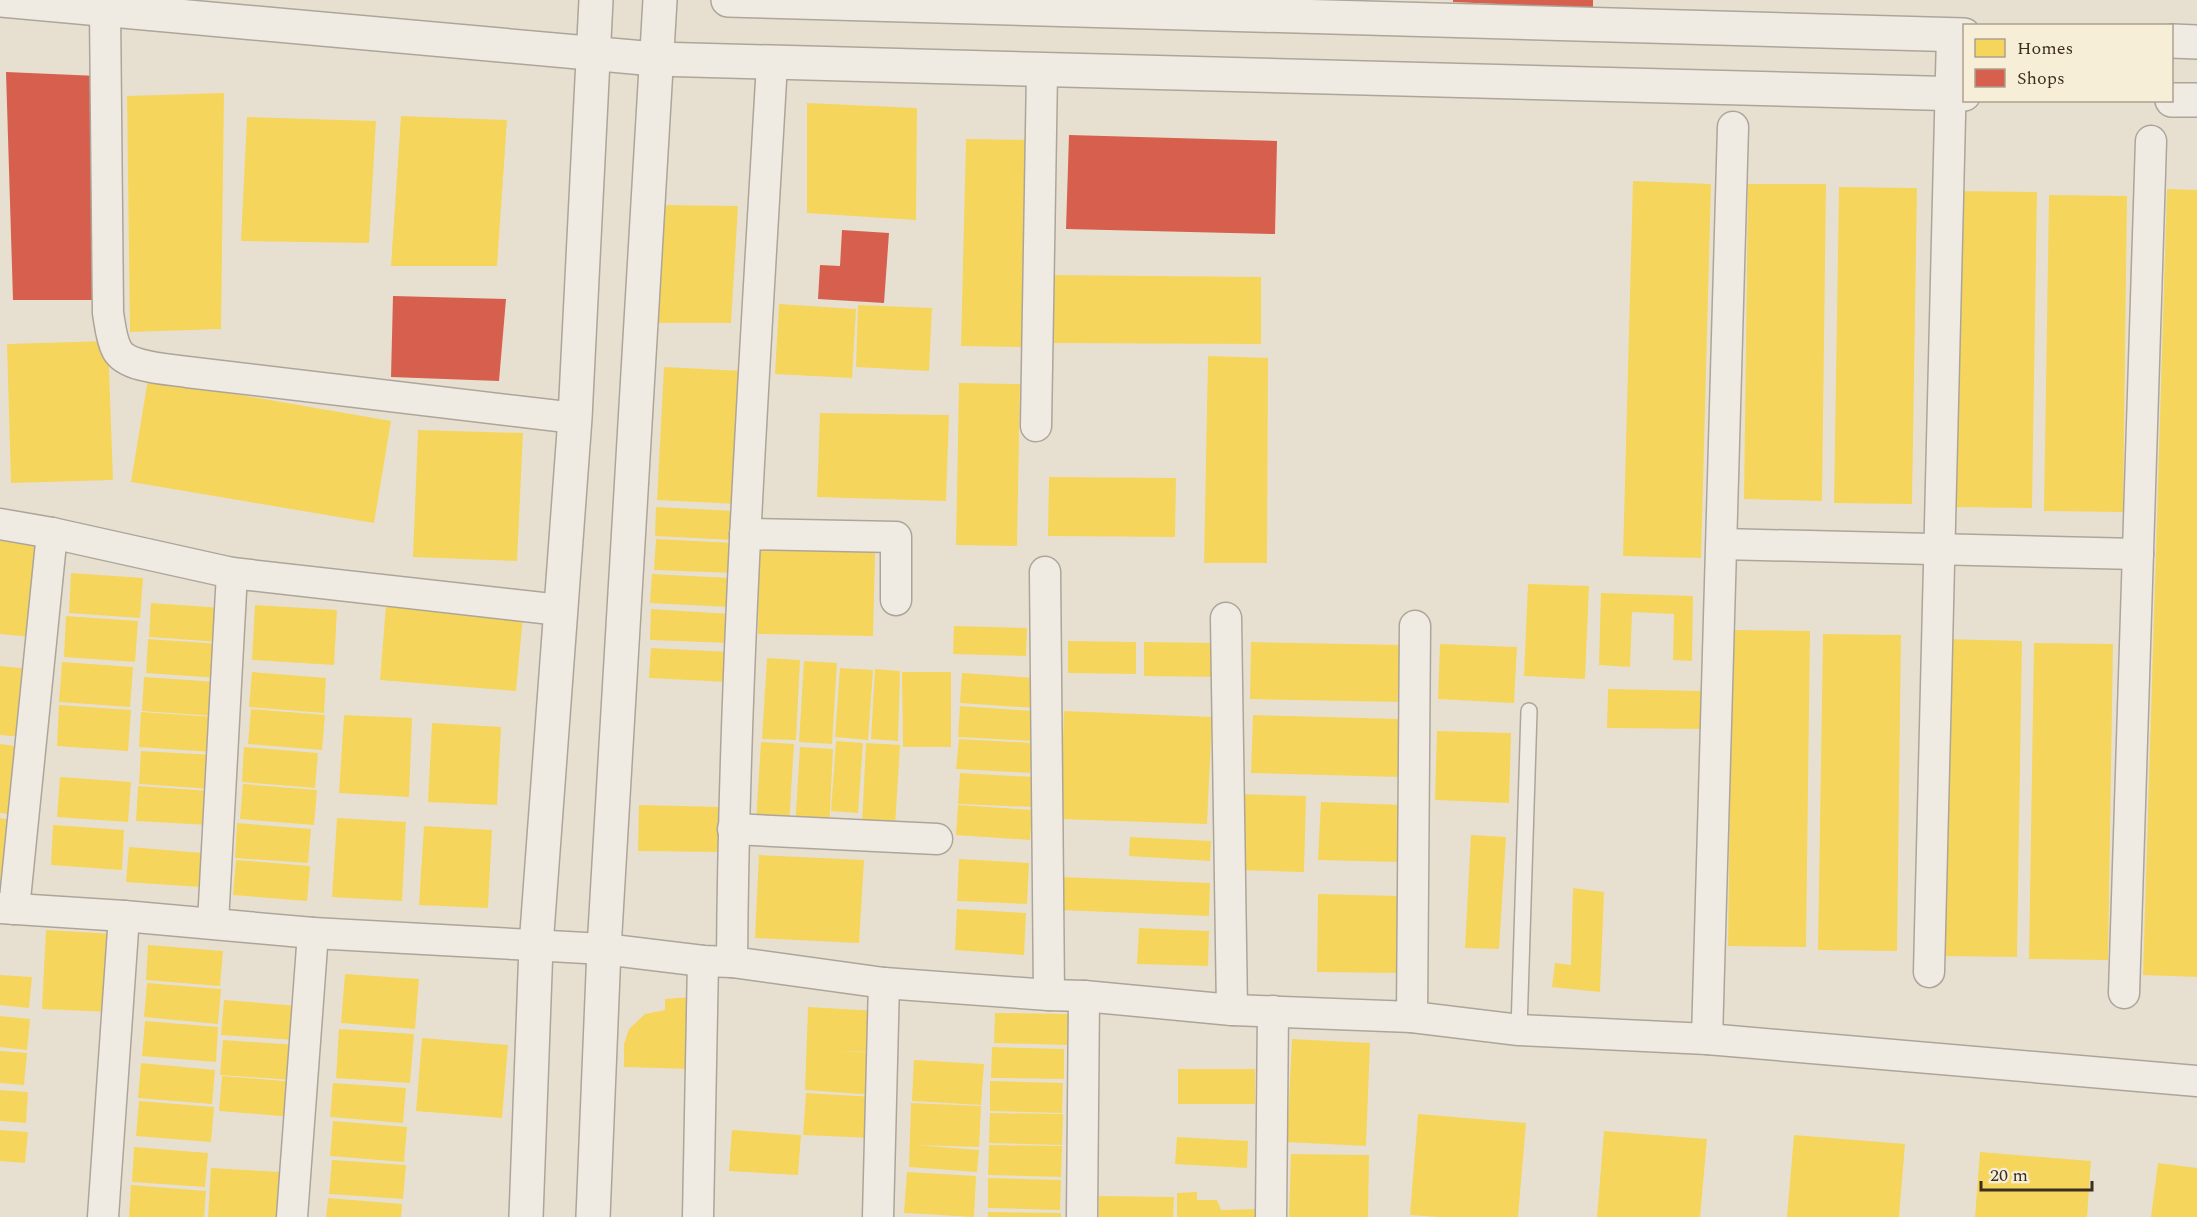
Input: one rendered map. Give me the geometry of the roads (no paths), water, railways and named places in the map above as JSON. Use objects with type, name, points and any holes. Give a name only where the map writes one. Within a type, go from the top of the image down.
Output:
[{"type":"street","points":[[0,0],[655,59],[1957,94]]},
{"type":"street","points":[[526,1217],[536,946],[575,418],[596,0]]},
{"type":"street","points":[[593,1217],[603,948],[660,0]]},
{"type":"street","points":[[728,0],[1958,35],[1939,548],[1929,972]]},
{"type":"street","points":[[105,10],[108,313],[117,351],[125,358],[142,365],[187,372],[575,418]]},
{"type":"street","points":[[2173,41],[2197,42]]},
{"type":"street","points":[[698,1217],[717,962],[733,829],[745,534],[772,63]]},
{"type":"street","points":[[1036,426],[1042,70]]},
{"type":"street","points":[[2173,100],[2197,100]]},
{"type":"street","points":[[1707,1039],[1733,128]]},
{"type":"street","points":[[2124,993],[2151,141]]},
{"type":"street","points":[[0,524],[52,533],[232,573],[560,610]]},
{"type":"street","points":[[52,533],[7,909],[124,916],[313,933],[603,948],[884,983],[1084,996],[1232,1010],[1413,1017],[1519,1030],[1707,1039],[2197,1082]]},
{"type":"street","points":[[745,534],[897,537],[896,600]]},
{"type":"street","points":[[1722,544],[2138,554]]},
{"type":"street","points":[[1045,572],[1049,995]]},
{"type":"street","points":[[213,923],[232,573]]},
{"type":"street","points":[[1226,618],[1232,1010]]},
{"type":"street","points":[[1413,1017],[1415,626]]},
{"type":"street","points":[[733,829],[937,839]]},
{"type":"street","points":[[103,1217],[124,916]]},
{"type":"street","points":[[292,1217],[313,933]]},
{"type":"street","points":[[878,1217],[884,983]]},
{"type":"street","points":[[1082,1217],[1084,996]]},
{"type":"street","points":[[1271,1217],[1273,1011]]},
{"type":"lane","points":[[1519,1030],[1529,711]]}]
